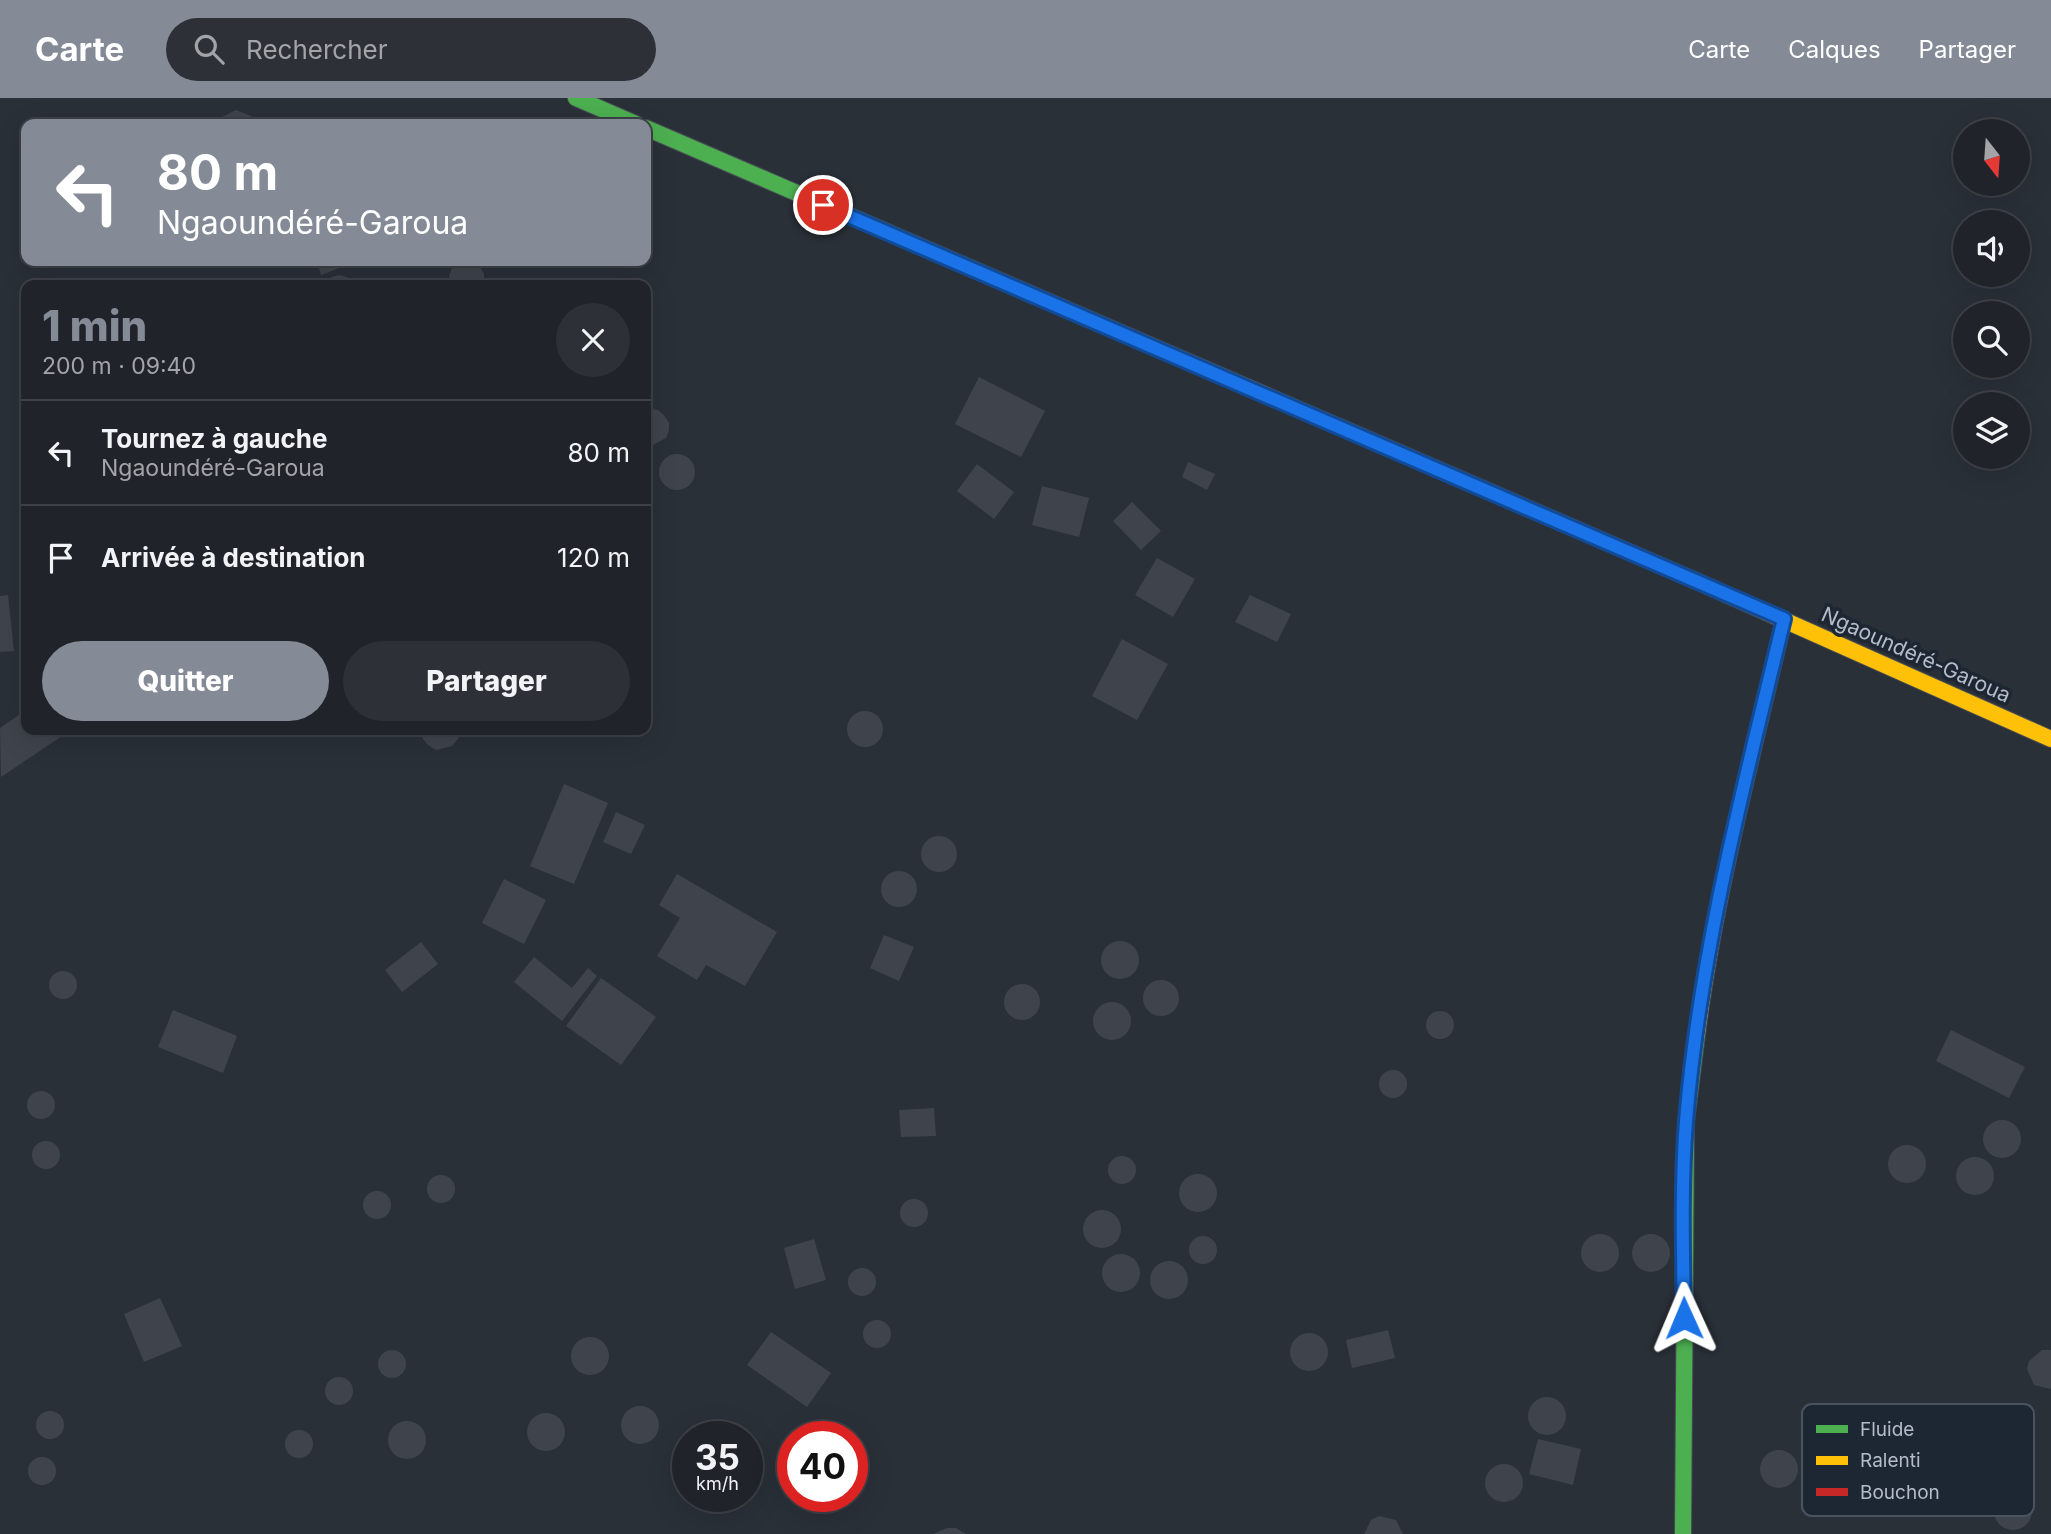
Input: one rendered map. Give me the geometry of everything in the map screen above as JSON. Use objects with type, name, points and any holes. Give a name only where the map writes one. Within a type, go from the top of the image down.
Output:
[{"type":"main road","points":[[576,98],[624,119]]},
{"type":"main road","name":"Ngaoundéré-Garoua","points":[[651,130],[1784,619],[2051,738]]},
{"type":"main road","points":[[1683,1534],[1686,1122],[1702,995],[1728,856],[1784,619]]},
{"type":"building","points":[[236,110],[252,119],[221,119]]},
{"type":"building","points":[[318,266],[345,266],[321,275]]},
{"type":"building","points":[[479,266],[484,280],[449,280],[452,268]]},
{"type":"building","points":[[339,275],[350,280],[329,280]]},
{"type":"building","points":[[979,377],[1045,411],[1021,457],[955,424]]},
{"type":"building","points":[[651,409],[658,410],[669,423],[666,438],[651,446]]},
{"type":"building","points":[[677,454],[690,459],[695,472],[690,485],[677,490],[664,485],[659,472],[664,459]]},
{"type":"building","points":[[1188,462],[1215,474],[1207,490],[1182,477]]},
{"type":"building","points":[[977,464],[1014,492],[994,519],[957,491]]},
{"type":"building","points":[[1042,486],[1089,498],[1079,537],[1032,525]]},
{"type":"building","points":[[1132,502],[1161,531],[1141,550],[1113,521]]},
{"type":"building","points":[[1157,558],[1195,579],[1173,617],[1135,595]]},
{"type":"building","points":[[8,595],[14,651],[0,652],[0,596]]},
{"type":"building","points":[[1250,595],[1291,614],[1277,642],[1235,622]]},
{"type":"building","points":[[1122,639],[1168,664],[1137,720],[1092,696]]},
{"type":"building","points":[[865,711],[878,716],[883,729],[878,742],[865,747],[852,742],[847,729],[852,716]]},
{"type":"building","points":[[21,713],[21,735],[64,735],[1,777],[0,728]]},
{"type":"building","points":[[422,735],[459,735],[452,746],[436,750]]},
{"type":"building","points":[[564,784],[608,803],[574,884],[530,866]]},
{"type":"building","points":[[616,812],[645,825],[631,854],[603,842]]},
{"type":"building","points":[[939,836],[952,841],[957,854],[952,867],[939,872],[926,867],[921,854],[926,841]]},
{"type":"building","points":[[899,871],[912,876],[917,889],[912,902],[899,907],[886,902],[881,889],[886,876]]},
{"type":"building","points":[[677,874],[777,932],[745,986],[706,965],[697,980],[657,956],[680,918],[659,905]]},
{"type":"building","points":[[504,879],[546,900],[524,944],[482,923]]},
{"type":"building","points":[[884,935],[914,947],[899,981],[870,968]]},
{"type":"building","points":[[1120,941],[1134,946],[1139,960],[1134,974],[1120,979],[1106,974],[1101,960],[1106,946]]},
{"type":"building","points":[[421,942],[438,964],[402,992],[385,970]]},
{"type":"building","points":[[534,957],[572,988],[588,968],[597,976],[562,1021],[514,982]]},
{"type":"building","points":[[63,971],[73,975],[77,985],[73,995],[63,999],[53,995],[49,985],[53,975]]},
{"type":"building","points":[[601,978],[656,1017],[621,1065],[566,1026]]},
{"type":"building","points":[[1161,980],[1174,985],[1179,998],[1174,1011],[1161,1016],[1148,1011],[1143,998],[1148,985]]},
{"type":"building","points":[[1022,984],[1035,989],[1040,1002],[1035,1015],[1022,1020],[1009,1015],[1004,1002],[1009,989]]},
{"type":"building","points":[[1112,1002],[1126,1007],[1131,1021],[1126,1035],[1112,1040],[1098,1035],[1093,1021],[1098,1007]]},
{"type":"building","points":[[173,1010],[237,1036],[223,1073],[158,1047]]},
{"type":"building","points":[[1440,1011],[1450,1015],[1454,1025],[1450,1035],[1440,1039],[1430,1035],[1426,1025],[1430,1015]]},
{"type":"building","points":[[1951,1030],[2025,1067],[2009,1098],[1936,1061]]},
{"type":"building","points":[[1393,1070],[1403,1074],[1407,1084],[1403,1094],[1393,1098],[1383,1094],[1379,1084],[1383,1074]]},
{"type":"building","points":[[41,1091],[51,1095],[55,1105],[51,1115],[41,1119],[31,1115],[27,1105],[31,1095]]},
{"type":"building","points":[[934,1108],[936,1136],[901,1137],[899,1110]]},
{"type":"building","points":[[2002,1120],[2016,1125],[2021,1139],[2016,1153],[2002,1158],[1988,1153],[1983,1139],[1988,1125]]},
{"type":"building","points":[[46,1141],[56,1145],[60,1155],[56,1165],[46,1169],[36,1165],[32,1155],[36,1145]]},
{"type":"building","points":[[1907,1145],[1921,1150],[1926,1164],[1921,1178],[1907,1183],[1893,1178],[1888,1164],[1893,1150]]},
{"type":"building","points":[[1122,1156],[1132,1160],[1136,1170],[1132,1180],[1122,1184],[1112,1180],[1108,1170],[1112,1160]]},
{"type":"building","points":[[1975,1157],[1989,1162],[1994,1176],[1989,1190],[1975,1195],[1961,1190],[1956,1176],[1961,1162]]},
{"type":"building","points":[[1198,1174],[1212,1179],[1217,1193],[1212,1207],[1198,1212],[1184,1207],[1179,1193],[1184,1179]]},
{"type":"building","points":[[441,1175],[451,1179],[455,1189],[451,1199],[441,1203],[431,1199],[427,1189],[431,1179]]},
{"type":"building","points":[[377,1191],[387,1195],[391,1205],[387,1215],[377,1219],[367,1215],[363,1205],[367,1195]]},
{"type":"building","points":[[914,1199],[924,1203],[928,1213],[924,1223],[914,1227],[904,1223],[900,1213],[904,1203]]},
{"type":"building","points":[[1102,1210],[1116,1215],[1121,1229],[1116,1243],[1102,1248],[1088,1243],[1083,1229],[1088,1215]]},
{"type":"building","points":[[1600,1234],[1614,1239],[1619,1253],[1614,1267],[1600,1272],[1586,1267],[1581,1253],[1586,1239]]},
{"type":"building","points":[[1651,1234],[1665,1239],[1670,1253],[1665,1267],[1651,1272],[1637,1267],[1632,1253],[1637,1239]]},
{"type":"building","points":[[1203,1236],[1213,1240],[1217,1250],[1213,1260],[1203,1264],[1193,1260],[1189,1250],[1193,1240]]},
{"type":"building","points":[[814,1239],[826,1280],[795,1289],[784,1248]]},
{"type":"building","points":[[1121,1254],[1135,1259],[1140,1273],[1135,1287],[1121,1292],[1107,1287],[1102,1273],[1107,1259]]},
{"type":"building","points":[[1169,1261],[1183,1266],[1188,1280],[1183,1294],[1169,1299],[1155,1294],[1150,1280],[1155,1266]]},
{"type":"building","points":[[862,1268],[872,1272],[876,1282],[872,1292],[862,1296],[852,1292],[848,1282],[852,1272]]},
{"type":"building","points":[[160,1298],[182,1346],[144,1362],[124,1314]]},
{"type":"building","points":[[877,1320],[887,1324],[891,1334],[887,1344],[877,1348],[867,1344],[863,1334],[867,1324]]},
{"type":"building","points":[[1388,1330],[1395,1358],[1352,1368],[1346,1340]]},
{"type":"building","points":[[771,1332],[831,1373],[807,1407],[747,1365]]},
{"type":"building","points":[[1309,1333],[1323,1338],[1328,1352],[1323,1366],[1309,1371],[1295,1366],[1290,1352],[1295,1338]]},
{"type":"building","points":[[590,1337],[604,1342],[609,1356],[604,1370],[590,1375],[576,1370],[571,1356],[576,1342]]},
{"type":"building","points":[[392,1350],[402,1354],[406,1364],[402,1374],[392,1378],[382,1374],[378,1364],[382,1354]]},
{"type":"building","points":[[2042,1350],[2051,1350],[2051,1389],[2034,1385],[2027,1369],[2029,1361]]},
{"type":"building","points":[[339,1377],[349,1381],[353,1391],[349,1401],[339,1405],[329,1401],[325,1391],[329,1381]]},
{"type":"building","points":[[1547,1397],[1561,1402],[1566,1416],[1561,1430],[1547,1435],[1533,1430],[1528,1416],[1533,1402]]},
{"type":"building","points":[[640,1406],[654,1411],[659,1425],[654,1439],[640,1444],[626,1439],[621,1425],[626,1411]]},
{"type":"building","points":[[50,1411],[60,1415],[64,1425],[60,1435],[50,1439],[40,1435],[36,1425],[40,1415]]},
{"type":"building","points":[[546,1413],[560,1418],[565,1432],[560,1446],[546,1451],[532,1446],[527,1432],[532,1418]]},
{"type":"building","points":[[407,1421],[421,1426],[426,1440],[421,1454],[407,1459],[393,1454],[388,1440],[393,1426]]},
{"type":"building","points":[[299,1430],[309,1434],[313,1444],[309,1454],[299,1458],[289,1454],[285,1444],[289,1434]]},
{"type":"building","points":[[1538,1439],[1581,1449],[1573,1485],[1529,1474]]},
{"type":"building","points":[[1779,1450],[1793,1455],[1798,1469],[1793,1483],[1779,1488],[1765,1483],[1760,1469],[1765,1455]]},
{"type":"building","points":[[42,1457],[52,1461],[56,1471],[52,1481],[42,1485],[32,1481],[28,1471],[32,1461]]},
{"type":"building","points":[[1504,1464],[1518,1469],[1523,1483],[1518,1497],[1504,1502],[1490,1497],[1485,1483],[1490,1469]]},
{"type":"building","points":[[1379,1516],[1396,1520],[1403,1534],[1364,1534],[1371,1520]]},
{"type":"building","points":[[2031,1516],[2027,1525],[2013,1530],[1999,1525],[1995,1518]]},
{"type":"building","points":[[947,1528],[956,1528],[966,1534],[933,1534]]},
{"type":"traffic: fast","points":[[576,98],[624,119]]},
{"type":"traffic: fast","points":[[651,130],[1003,282]]},
{"type":"traffic: fast","points":[[1683,1534],[1686,1122],[1697,1034]]},
{"type":"traffic: slow","points":[[1003,282],[1363,437]]},
{"type":"traffic: slow","points":[[1694,580],[2051,739]]},
{"type":"traffic: slow","points":[[1697,1034],[1724,878],[1784,619]]},
{"type":"traffic: jam","points":[[1363,437],[1694,580]]},
{"type":"route","points":[[823,205],[1784,619],[1728,856],[1702,995],[1686,1122],[1684,1318]]}]
